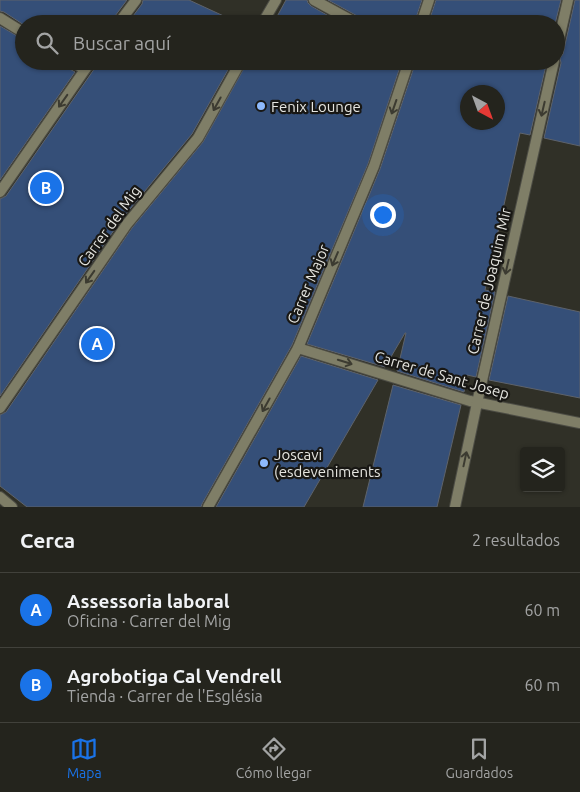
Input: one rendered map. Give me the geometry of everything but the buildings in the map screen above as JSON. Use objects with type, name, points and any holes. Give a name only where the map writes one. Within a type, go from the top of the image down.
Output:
[{"type":"street","points":[[125,15],[136,0]]},
{"type":"street","points":[[267,15],[276,0]]},
{"type":"street","points":[[314,0],[342,15]]},
{"type":"street","points":[[424,15],[429,0]]},
{"type":"street","points":[[565,15],[568,0]]},
{"type":"street","points":[[0,18],[15,27]]},
{"type":"street","points":[[0,192],[85,70]]},
{"type":"street","name":"Carrer del Mig","points":[[0,408],[127,224],[198,138],[235,70]]},
{"type":"street","name":"Carrer Major","points":[[208,507],[298,348],[374,166],[406,70]]},
{"type":"street","name":"Carrer de Joaquim Mir","points":[[455,507],[552,70]]},
{"type":"street","name":"Carrer de Sant Josep","points":[[298,348],[477,403],[580,423]]},
{"type":"street","points":[[0,497],[12,507]]},
{"type":"place","name":"Fenix Lounge","points":[[261,106]]},
{"type":"place","name":"Agrobotiga Cal Vendrell","points":[[46,188]]},
{"type":"place","name":"Assessoria laboral","points":[[97,344]]},
{"type":"place","name":"Joscavi (esdeveniments","points":[[264,463]]}]
